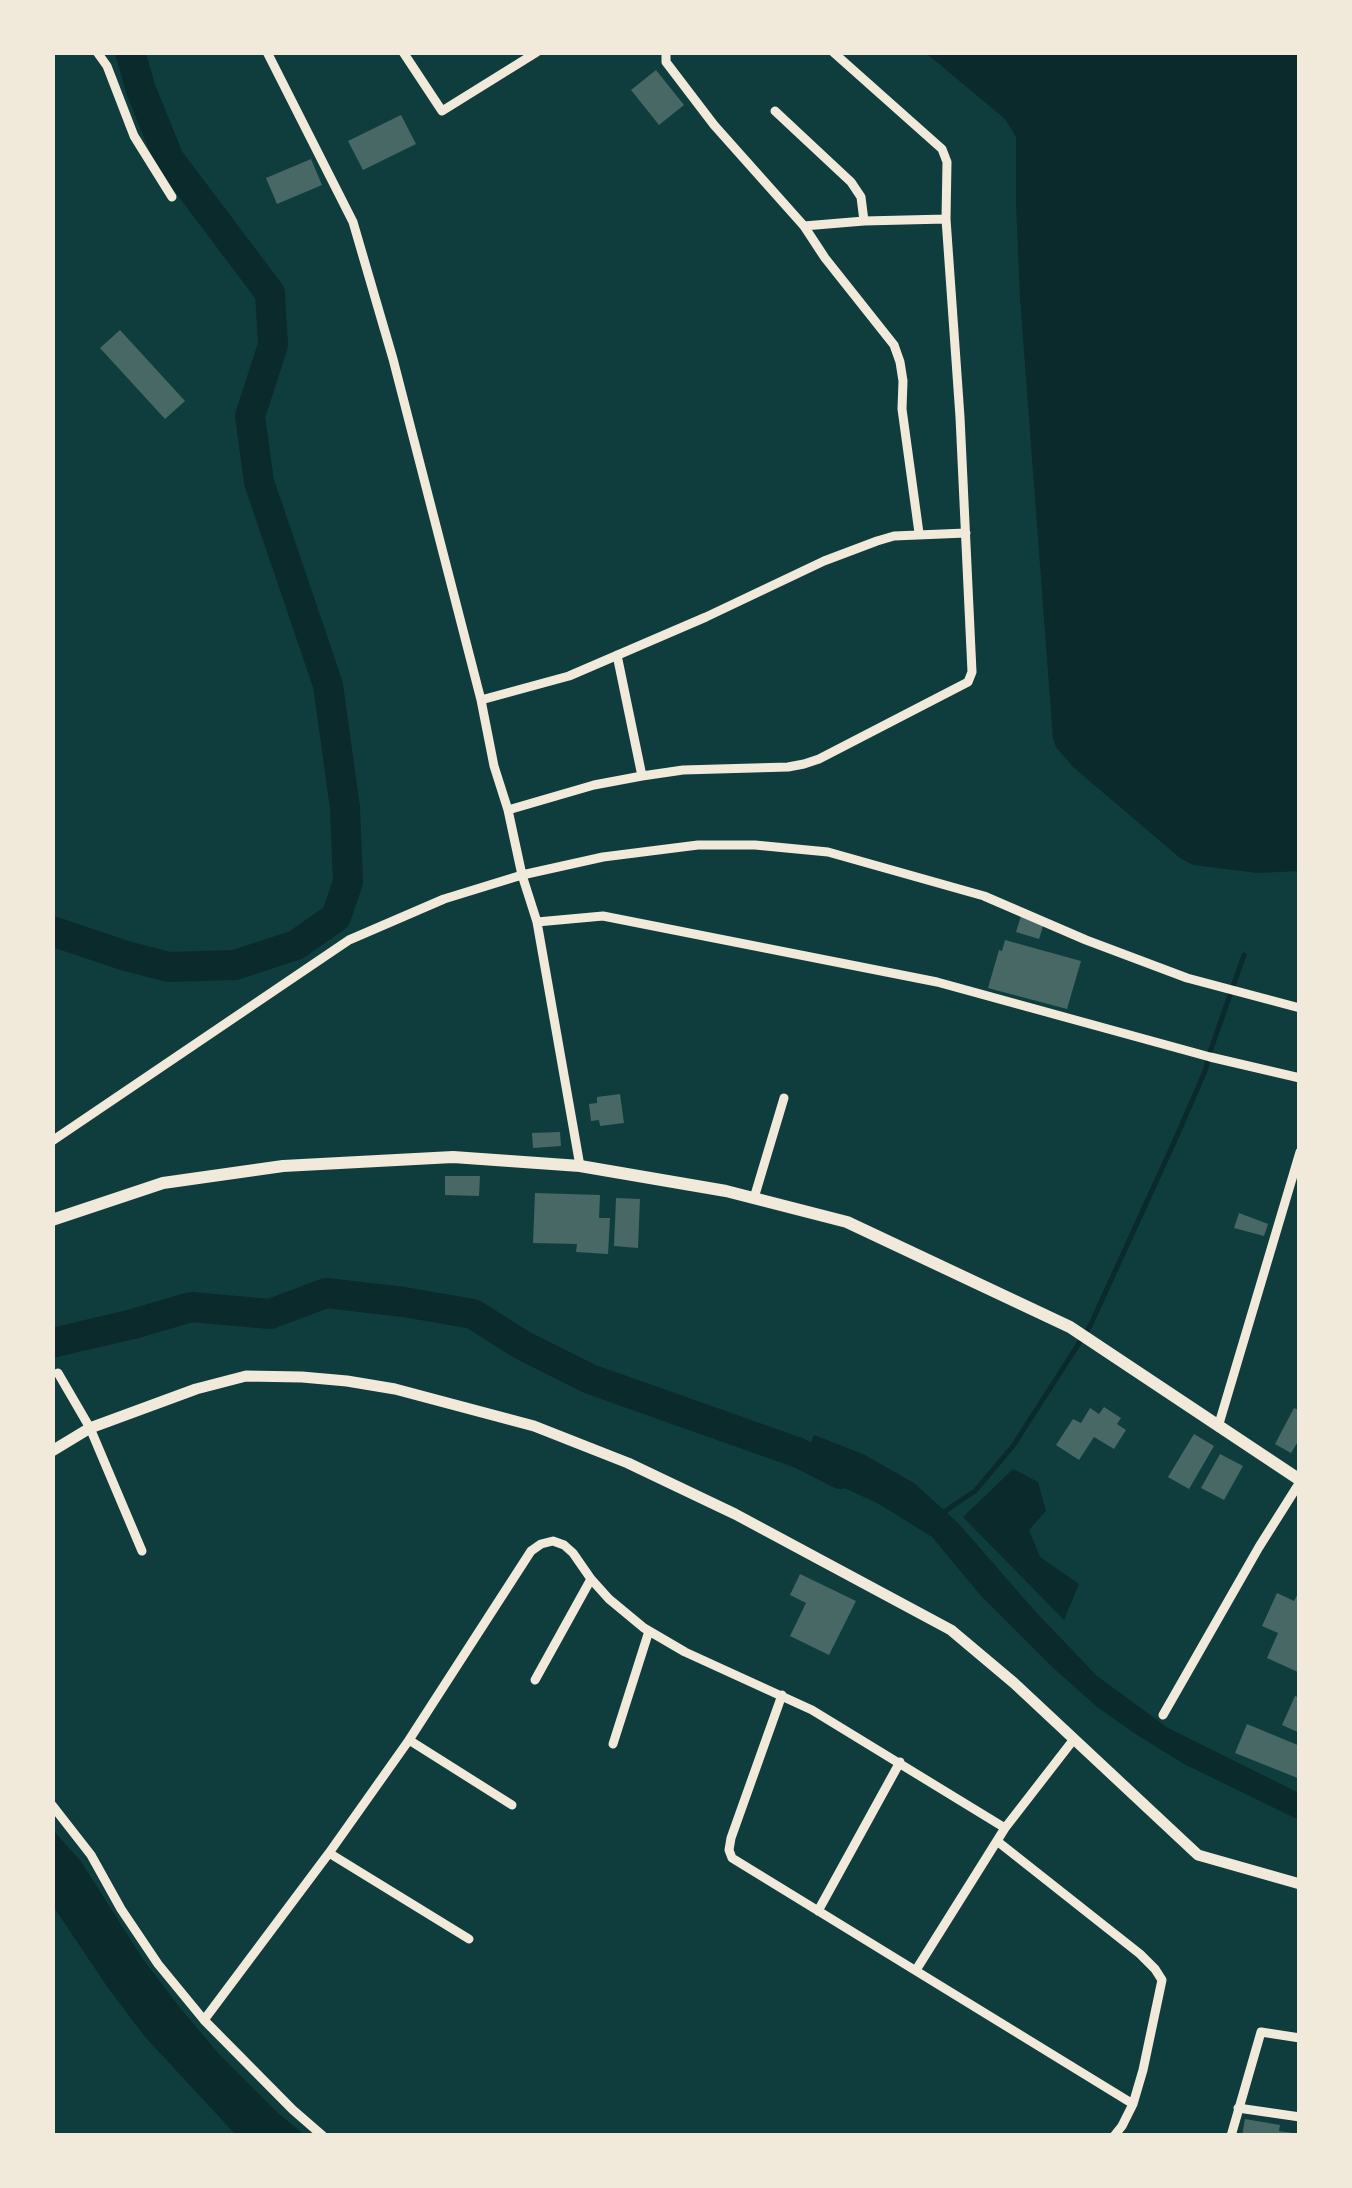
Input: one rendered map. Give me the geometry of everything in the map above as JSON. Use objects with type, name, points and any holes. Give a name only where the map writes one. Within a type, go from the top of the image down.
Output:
[{"type":"main road","points":[[52,1220],[163,1183],[282,1166],[454,1157],[580,1166],[726,1192],[846,1222],[1070,1327],[1300,1481]]},
{"type":"street","points":[[97,52],[107,66],[134,136],[172,197]]},
{"type":"street","points":[[267,52],[354,222],[398,376],[482,700],[494,766],[537,922],[580,1166]]},
{"type":"street","points":[[403,52],[442,111],[537,52]]},
{"type":"street","points":[[666,52],[666,62],[714,126],[804,226],[824,258],[894,345],[903,381],[902,409],[919,534]]},
{"type":"street","points":[[508,810],[642,776],[804,764],[968,682],[972,672],[946,219],[947,162],[942,149],[833,52]]},
{"type":"street","points":[[775,111],[850,182],[860,197],[864,221]]},
{"type":"street","points":[[804,226],[946,219]]},
{"type":"street","points":[[482,700],[569,676],[876,541],[894,536],[966,533]]},
{"type":"street","points":[[617,655],[642,776]]},
{"type":"street","points":[[52,1141],[348,940],[428,906],[522,874],[603,857],[698,845],[755,845],[828,852],[984,896],[1187,978],[1300,1008]]},
{"type":"street","points":[[537,922],[603,916],[937,982],[1300,1078]]},
{"type":"street","points":[[754,1198],[784,1098]]},
{"type":"street","points":[[1218,1427],[1300,1152]]},
{"type":"street","points":[[58,1373],[90,1428],[142,1550]]},
{"type":"street","points":[[52,1451],[90,1428],[246,1376],[347,1380],[395,1388],[534,1426],[735,1514],[951,1630],[1014,1683],[1198,1855],[1300,1884]]},
{"type":"street","points":[[1163,1714],[1300,1481]]},
{"type":"street","points":[[204,2020],[329,1854],[409,1740],[531,1551],[542,1544],[564,1544],[609,1599],[649,1631],[846,1729],[1005,1828]]},
{"type":"street","points":[[535,1680],[590,1579]]},
{"type":"street","points":[[612,1744],[649,1631]]},
{"type":"street","points":[[782,1695],[737,1820],[729,1850],[732,1858],[1132,2104]]},
{"type":"street","points":[[916,1970],[996,1841],[1074,1739]]},
{"type":"street","points":[[409,1740],[512,1804]]},
{"type":"street","points":[[818,1911],[900,1762]]},
{"type":"street","points":[[52,1805],[91,1854],[158,1964],[204,2020],[323,2136]]},
{"type":"street","points":[[996,1841],[1140,1954],[1162,1980],[1132,2104],[1114,2136]]},
{"type":"street","points":[[329,1854],[469,1939]]},
{"type":"street","points":[[1231,2136],[1261,2032],[1300,2038]]},
{"type":"street","points":[[1238,2108],[1300,2117]]},
{"type":"water","points":[[926,53],[1299,53],[1299,871],[1258,873],[1193,865],[1073,767],[1056,747],[1020,298],[1016,137],[1005,119]]},
{"type":"water","points":[[814,1435],[863,1454],[914,1483],[959,1524],[1097,1676],[1168,1728],[1299,1793],[1299,1820],[1184,1764],[1096,1706],[982,1597],[932,1537],[879,1504],[801,1468]]},
{"type":"water","points":[[1013,1469],[1038,1482],[1046,1511],[1029,1530],[1040,1557],[1079,1584],[1064,1620],[963,1517]]},
{"type":"water","points":[[52,1829],[80,1860],[143,1959],[181,2009],[219,2054],[305,2135],[236,2135],[146,2038],[53,1906]]},
{"type":"building","points":[[656,70],[684,105],[659,125],[631,90]]},
{"type":"building","points":[[401,115],[416,144],[363,170],[348,141]]},
{"type":"building","points":[[311,159],[322,185],[277,204],[266,178]]},
{"type":"building","points":[[120,330],[185,401],[165,419],[100,348]]},
{"type":"building","points":[[1021,916],[1044,923],[1039,939],[1016,932]]},
{"type":"building","points":[[1005,940],[1081,961],[1067,1009],[988,988]]},
{"type":"building","points":[[620,1094],[624,1123],[600,1126],[599,1120],[591,1121],[589,1104],[597,1103],[597,1097]]},
{"type":"building","points":[[560,1132],[561,1146],[533,1148],[532,1133]]},
{"type":"building","points":[[445,1176],[480,1176],[479,1196],[445,1195]]},
{"type":"building","points":[[535,1193],[600,1195],[599,1218],[610,1218],[608,1254],[576,1252],[577,1244],[533,1243]]},
{"type":"building","points":[[616,1198],[640,1199],[638,1248],[614,1246]]},
{"type":"building","points":[[1239,1213],[1268,1224],[1264,1236],[1234,1228]]},
{"type":"building","points":[[1104,1407],[1121,1418],[1117,1424],[1126,1430],[1114,1449],[1094,1437],[1079,1460],[1056,1445],[1073,1419],[1081,1423],[1090,1408],[1099,1414]]},
{"type":"building","points":[[1294,1408],[1300,1411],[1300,1438],[1291,1453],[1275,1444]]},
{"type":"building","points":[[1194,1434],[1214,1446],[1189,1489],[1168,1477]]},
{"type":"building","points":[[1220,1454],[1243,1466],[1224,1500],[1201,1488]]},
{"type":"building","points":[[800,1574],[856,1601],[829,1655],[790,1636],[806,1603],[790,1595]]},
{"type":"building","points":[[1300,1590],[1300,1673],[1267,1658],[1278,1633],[1262,1626],[1277,1593],[1294,1601]]},
{"type":"building","points":[[1295,1696],[1300,1698],[1300,1733],[1282,1725]]},
{"type":"building","points":[[1247,1724],[1300,1746],[1300,1779],[1235,1753]]},
{"type":"building","points":[[1245,2119],[1280,2125],[1279,2131],[1293,2136],[1242,2136]]},
{"type":"waterway","points":[[52,931],[169,967],[235,965],[296,945],[336,917],[348,882],[345,808],[328,685],[259,482],[250,416],[273,345],[270,293],[169,159],[130,52]]},
{"type":"waterway","points":[[1210,1052],[1244,955]]},
{"type":"waterway","points":[[941,1514],[975,1491],[1013,1446],[1090,1326],[1209,1057]]},
{"type":"waterway","points":[[52,1343],[191,1307],[270,1314],[326,1293],[404,1302],[473,1314],[522,1345],[590,1379],[799,1453],[840,1474]]}]
